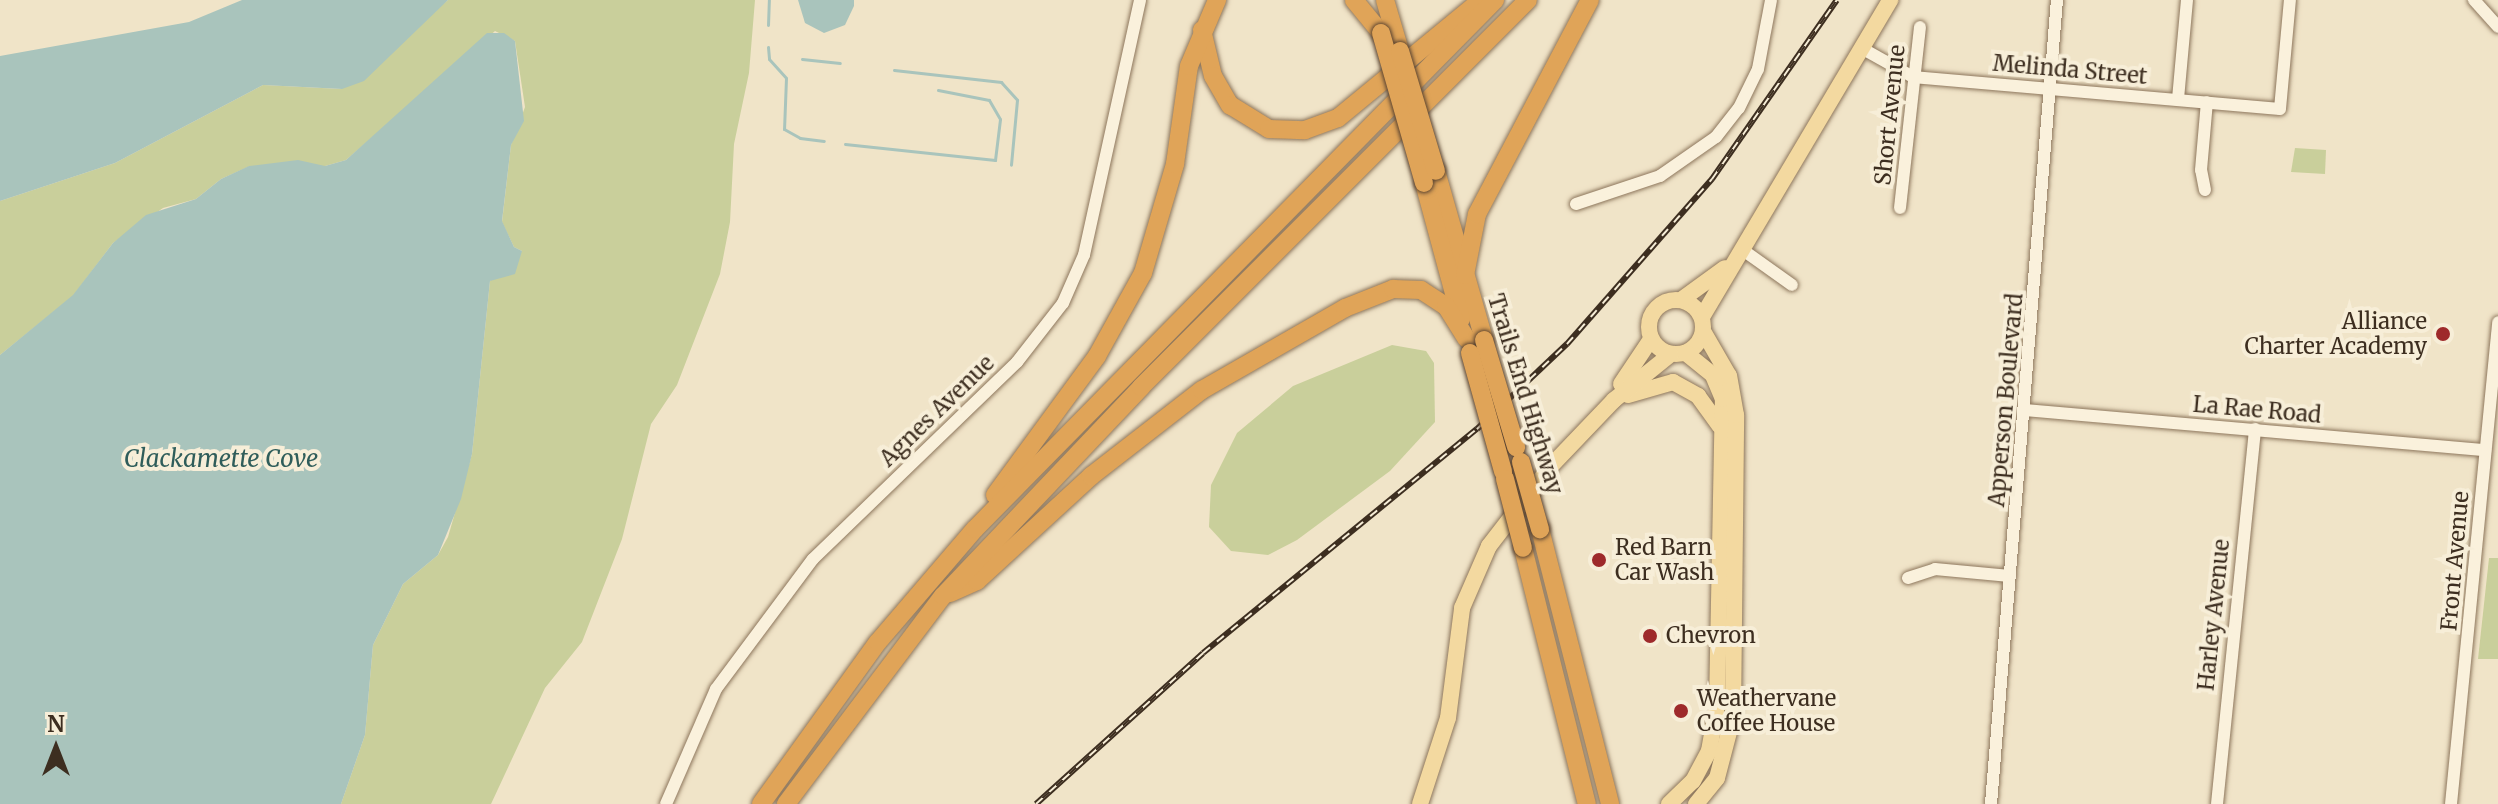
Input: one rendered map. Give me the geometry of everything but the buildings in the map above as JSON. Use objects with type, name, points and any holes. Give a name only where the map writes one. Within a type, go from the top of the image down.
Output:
[{"type":"highway","points":[[941,568],[1097,356],[1143,273],[1167,201],[1189,66],[1217,0]]},
{"type":"highway","points":[[1354,0],[1386,27]]},
{"type":"highway","name":"Trails End Highway","points":[[1372,0],[1386,27],[1430,177],[1474,344],[1585,803]]},
{"type":"highway","name":"Trails End Highway","points":[[1385,0],[1386,27]]},
{"type":"highway","points":[[1202,30],[1213,76],[1230,105],[1269,129],[1305,130],[1338,118],[1481,0]]},
{"type":"highway","points":[[761,804],[878,642],[941,568],[1199,297],[1495,0]]},
{"type":"highway","points":[[786,804],[943,596],[1141,387],[1528,0]]},
{"type":"highway","points":[[1465,275],[1477,214],[1590,0]]},
{"type":"highway","name":"Trails End Highway","points":[[1430,177],[1465,275],[1474,344],[1518,454],[1540,529],[1610,804]]},
{"type":"highway","points":[[943,596],[977,581],[1091,476],[1202,390],[1345,308],[1393,289],[1421,290],[1446,306],[1474,344]]},
{"type":"main road","points":[[1614,400],[1679,354],[1703,324],[1890,0]]},
{"type":"main road","points":[[1420,804],[1441,750],[1456,637],[1476,574],[1500,527],[1614,400],[1651,339],[1652,314],[1664,302],[1681,300],[1703,289],[1743,250]]},
{"type":"main road","points":[[1681,300],[1703,324],[1729,376],[1736,415],[1733,717],[1717,778],[1696,804]]},
{"type":"main road","points":[[1651,339],[1713,375],[1723,399],[1715,734],[1693,781],[1669,804]]},
{"type":"main road","points":[[1614,400],[1673,382],[1698,396],[1720,426]]},
{"type":"street","name":"Agnes Avenue","points":[[666,804],[716,689],[813,559],[1017,362],[1063,303],[1084,255],[1140,0]]},
{"type":"street","points":[[1576,204],[1660,176],[1716,137],[1739,108],[1758,69],[1771,0]]},
{"type":"street","name":"Apperson Boulevard","points":[[1991,804],[2057,0]]},
{"type":"street","points":[[2178,99],[2187,0]]},
{"type":"street","name":"Melinda Street","points":[[1863,49],[1913,77],[2280,109],[2290,0]]},
{"type":"street","points":[[2474,0],[2498,27]]},
{"type":"street","name":"Short Avenue","points":[[1900,208],[1920,27]]},
{"type":"street","points":[[2205,190],[2201,170],[2207,102]]},
{"type":"street","points":[[1743,250],[1792,285]]},
{"type":"street","name":"Front Avenue","points":[[2451,804],[2498,322]]},
{"type":"street","name":"La Rae Road","points":[[2025,410],[2485,450]]},
{"type":"street","name":"Harley Avenue","points":[[2217,804],[2255,429]]},
{"type":"street","points":[[1908,578],[1935,569],[2010,576]]},
{"type":"green space","points":[[448,0],[755,0],[749,73],[734,144],[730,222],[720,274],[677,385],[651,424],[622,539],[582,642],[545,688],[491,804],[341,804],[365,735],[373,645],[403,584],[438,555],[448,537],[472,454],[490,281],[522,251],[514,247],[502,222],[511,145],[525,107],[515,41],[495,31],[346,160],[325,166],[250,166],[221,179],[196,199],[163,208],[113,243],[73,296],[0,355],[0,201],[115,163],[263,85],[341,89]]},
{"type":"green space","points":[[2295,148],[2326,150],[2325,174],[2291,172]]},
{"type":"green space","points":[[1392,345],[1426,351],[1434,363],[1435,422],[1390,471],[1297,540],[1268,555],[1231,551],[1209,527],[1211,485],[1237,433],[1293,386]]},
{"type":"green space","points":[[2489,558],[2498,558],[2498,659],[2478,659]]},
{"type":"water","points":[[242,0],[448,0],[364,81],[342,89],[263,85],[115,163],[0,201],[0,56],[189,22]]},
{"type":"water","points":[[798,0],[854,0],[854,6],[845,25],[824,33],[805,23]]},
{"type":"water","name":"Clackamette Cove","points":[[487,33],[504,33],[515,41],[524,121],[511,145],[502,221],[514,247],[522,251],[515,274],[490,281],[472,454],[461,499],[438,555],[403,584],[373,645],[365,735],[341,804],[0,804],[0,355],[73,295],[113,243],[146,215],[196,199],[221,179],[249,166],[298,160],[325,166],[346,160]]},
{"type":"waterway","points":[[768,25],[769,0]]},
{"type":"waterway","points":[[768,47],[769,59],[786,78],[784,129],[800,138],[824,141]]},
{"type":"waterway","points":[[802,59],[840,63]]},
{"type":"waterway","points":[[894,70],[1001,82],[1017,100],[1011,165]]},
{"type":"waterway","points":[[845,144],[995,160],[1000,119],[989,100],[938,90]]},
{"type":"railway","points":[[1036,804],[1203,653],[1477,429],[1567,344],[1712,179],[1837,0]]},
{"type":"place","name":"Alliance Charter Academy","points":[[2443,334]]},
{"type":"place","name":"Red Barn Car Wash","points":[[1599,560]]},
{"type":"place","name":"Chevron","points":[[1650,636]]},
{"type":"place","name":"Weathervane Coffee House","points":[[1681,711]]}]
